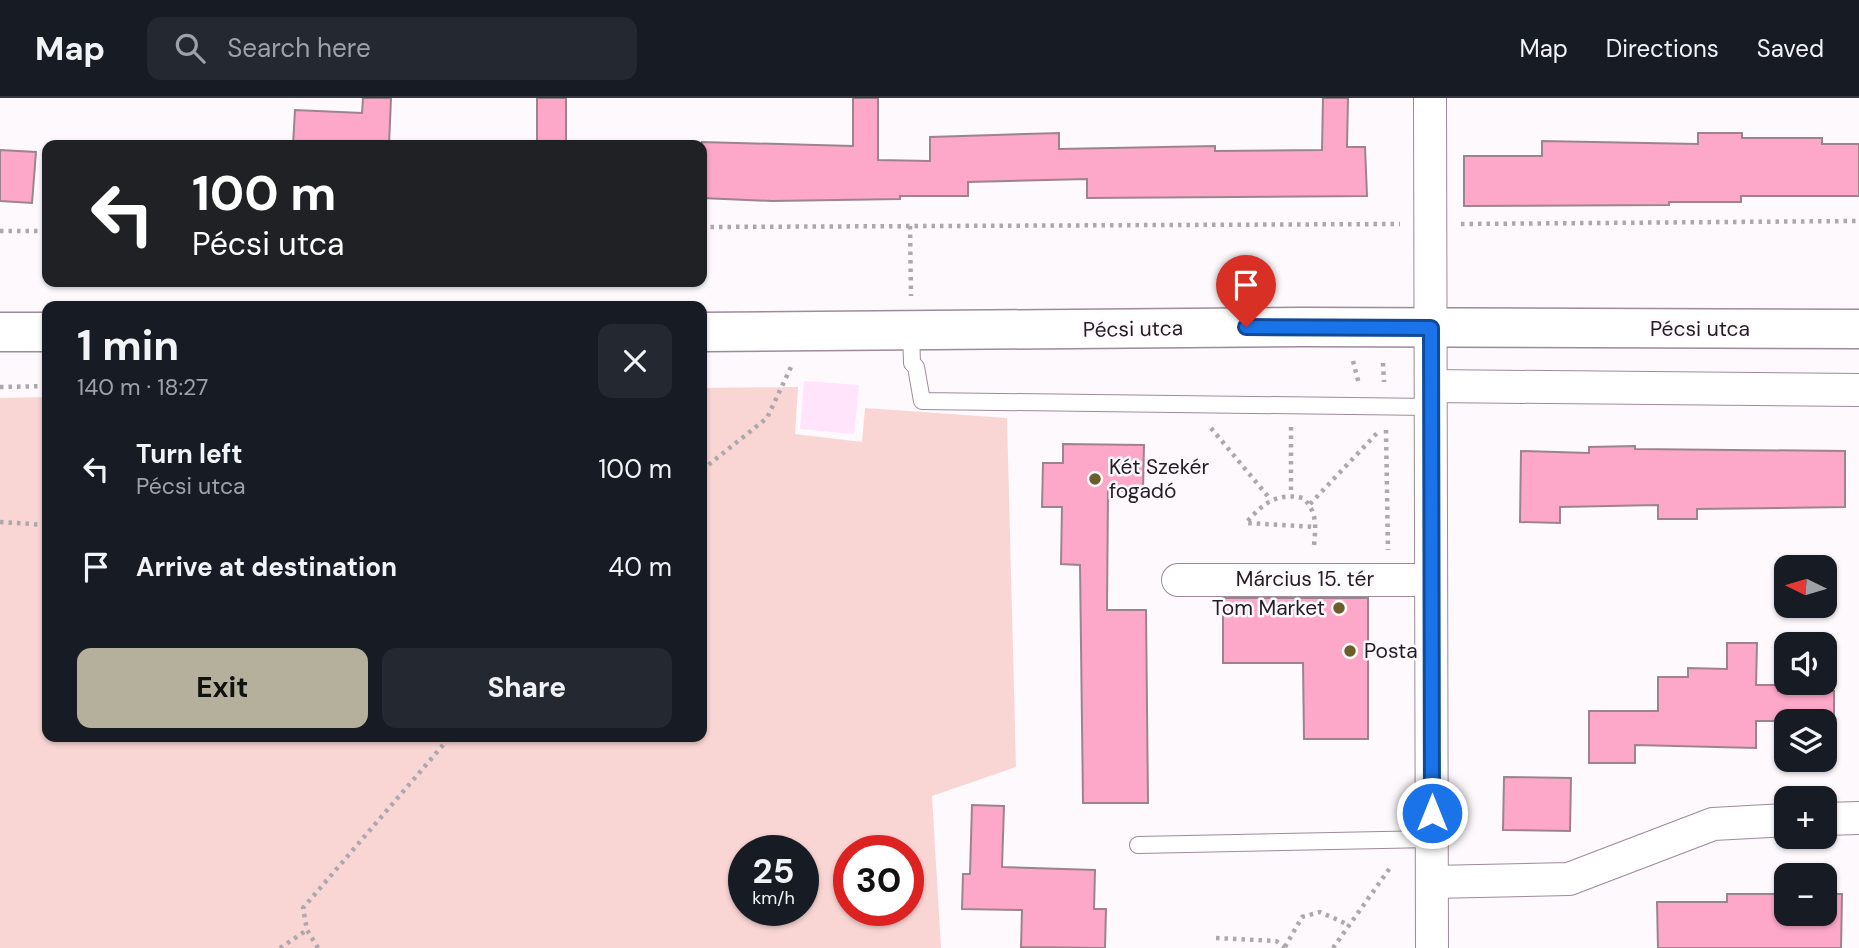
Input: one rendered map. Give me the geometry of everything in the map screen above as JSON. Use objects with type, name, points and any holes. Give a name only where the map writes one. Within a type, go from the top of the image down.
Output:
[{"type":"main road","name":"Pécsi utca","points":[[707,332],[1431,328],[1859,330]]},
{"type":"main road","points":[[0,332],[42,332]]},
{"type":"street","points":[[1430,98],[1431,580],[1421,839],[1432,882],[1432,948]]},
{"type":"street","points":[[1431,396],[1859,390]]},
{"type":"street","name":"Március 15. tér","points":[[1178,580],[1431,580]]},
{"type":"street","points":[[1837,819],[1859,818]]},
{"type":"street","points":[[1432,882],[1569,880],[1713,824],[1774,821]]},
{"type":"lane","points":[[911,332],[912,363],[916,367],[922,401],[1364,405],[1431,396]]},
{"type":"lane","points":[[1138,845],[1421,839]]},
{"type":"path","points":[[707,228],[1859,221]]},
{"type":"path","points":[[910,226],[911,332]]},
{"type":"path","points":[[0,231],[42,231]]},
{"type":"path","points":[[707,466],[766,418],[792,367]]},
{"type":"path","points":[[0,387],[42,386]]},
{"type":"path","points":[[1290,422],[1291,495]]},
{"type":"path","points":[[1310,504],[1386,422],[1388,579]]},
{"type":"path","points":[[1206,423],[1271,500]]},
{"type":"path","points":[[1314,545],[1316,527],[1310,504],[1303,498],[1291,495],[1271,500],[1246,523],[1316,527]]},
{"type":"path","points":[[0,522],[42,524]]},
{"type":"path","points":[[318,948],[307,930],[303,908],[446,742]]},
{"type":"path","points":[[1333,948],[1421,839]]},
{"type":"path","points":[[1216,938],[1276,941],[1286,948],[1302,917],[1320,912],[1349,925]]},
{"type":"path","points":[[280,948],[307,930]]},
{"type":"shaded area","points":[[804,381],[859,385],[854,434],[800,429]]},
{"type":"shaded area","points":[[798,387],[795,434],[862,442],[865,408],[1007,418],[1016,767],[932,796],[941,948],[0,948],[0,398],[42,397],[42,742],[707,742],[707,388]]},
{"type":"building","points":[[363,98],[391,98],[389,140],[293,140],[295,110],[362,113]]},
{"type":"building","points":[[537,98],[566,98],[566,140],[537,140]]},
{"type":"building","points":[[853,98],[878,98],[878,160],[930,161],[930,137],[1059,133],[1059,149],[1215,146],[1215,151],[1322,150],[1323,98],[1348,98],[1347,147],[1365,147],[1367,196],[1087,198],[1087,179],[968,182],[968,196],[772,201],[707,198],[707,142],[853,146]]},
{"type":"building","points":[[1698,133],[1742,133],[1742,138],[1822,138],[1822,144],[1859,144],[1859,196],[1741,196],[1741,202],[1669,202],[1669,205],[1464,206],[1464,156],[1542,156],[1542,141],[1698,144]]},
{"type":"building","points":[[0,150],[36,152],[32,203],[0,201]]},
{"type":"building","points":[[1063,444],[1144,445],[1143,491],[1108,491],[1107,610],[1146,610],[1148,803],[1083,803],[1080,565],[1061,564],[1062,507],[1042,507],[1043,463],[1063,463]]},
{"type":"building","points":[[1635,446],[1635,449],[1845,451],[1845,507],[1697,509],[1697,519],[1658,519],[1658,505],[1560,507],[1560,523],[1520,522],[1521,451],[1589,453],[1589,447]]},
{"type":"building","points":[[1223,598],[1368,598],[1368,739],[1304,739],[1303,663],[1223,663]]},
{"type":"building","points":[[1727,643],[1757,643],[1756,685],[1774,685],[1774,695],[1834,695],[1834,709],[1774,709],[1774,721],[1756,721],[1756,748],[1635,745],[1635,763],[1589,763],[1589,711],[1658,711],[1658,677],[1688,677],[1688,668],[1727,669]]},
{"type":"building","points":[[1504,777],[1571,778],[1570,831],[1503,830]]},
{"type":"building","points":[[972,805],[1004,806],[1002,867],[1095,870],[1094,909],[1106,909],[1105,948],[1021,947],[1022,910],[962,909],[963,874],[970,874]]},
{"type":"building","points":[[1727,894],[1774,894],[1774,926],[1837,926],[1837,894],[1842,894],[1841,948],[1658,948],[1657,902],[1727,902]]},
{"type":"place","name":"Két Szekér fogadó","points":[[1095,479]]},
{"type":"place","name":"Tom Market","points":[[1339,608]]},
{"type":"place","name":"Posta","points":[[1350,651]]},
{"type":"route","points":[[1246,327],[1431,328],[1432,813]]}]
